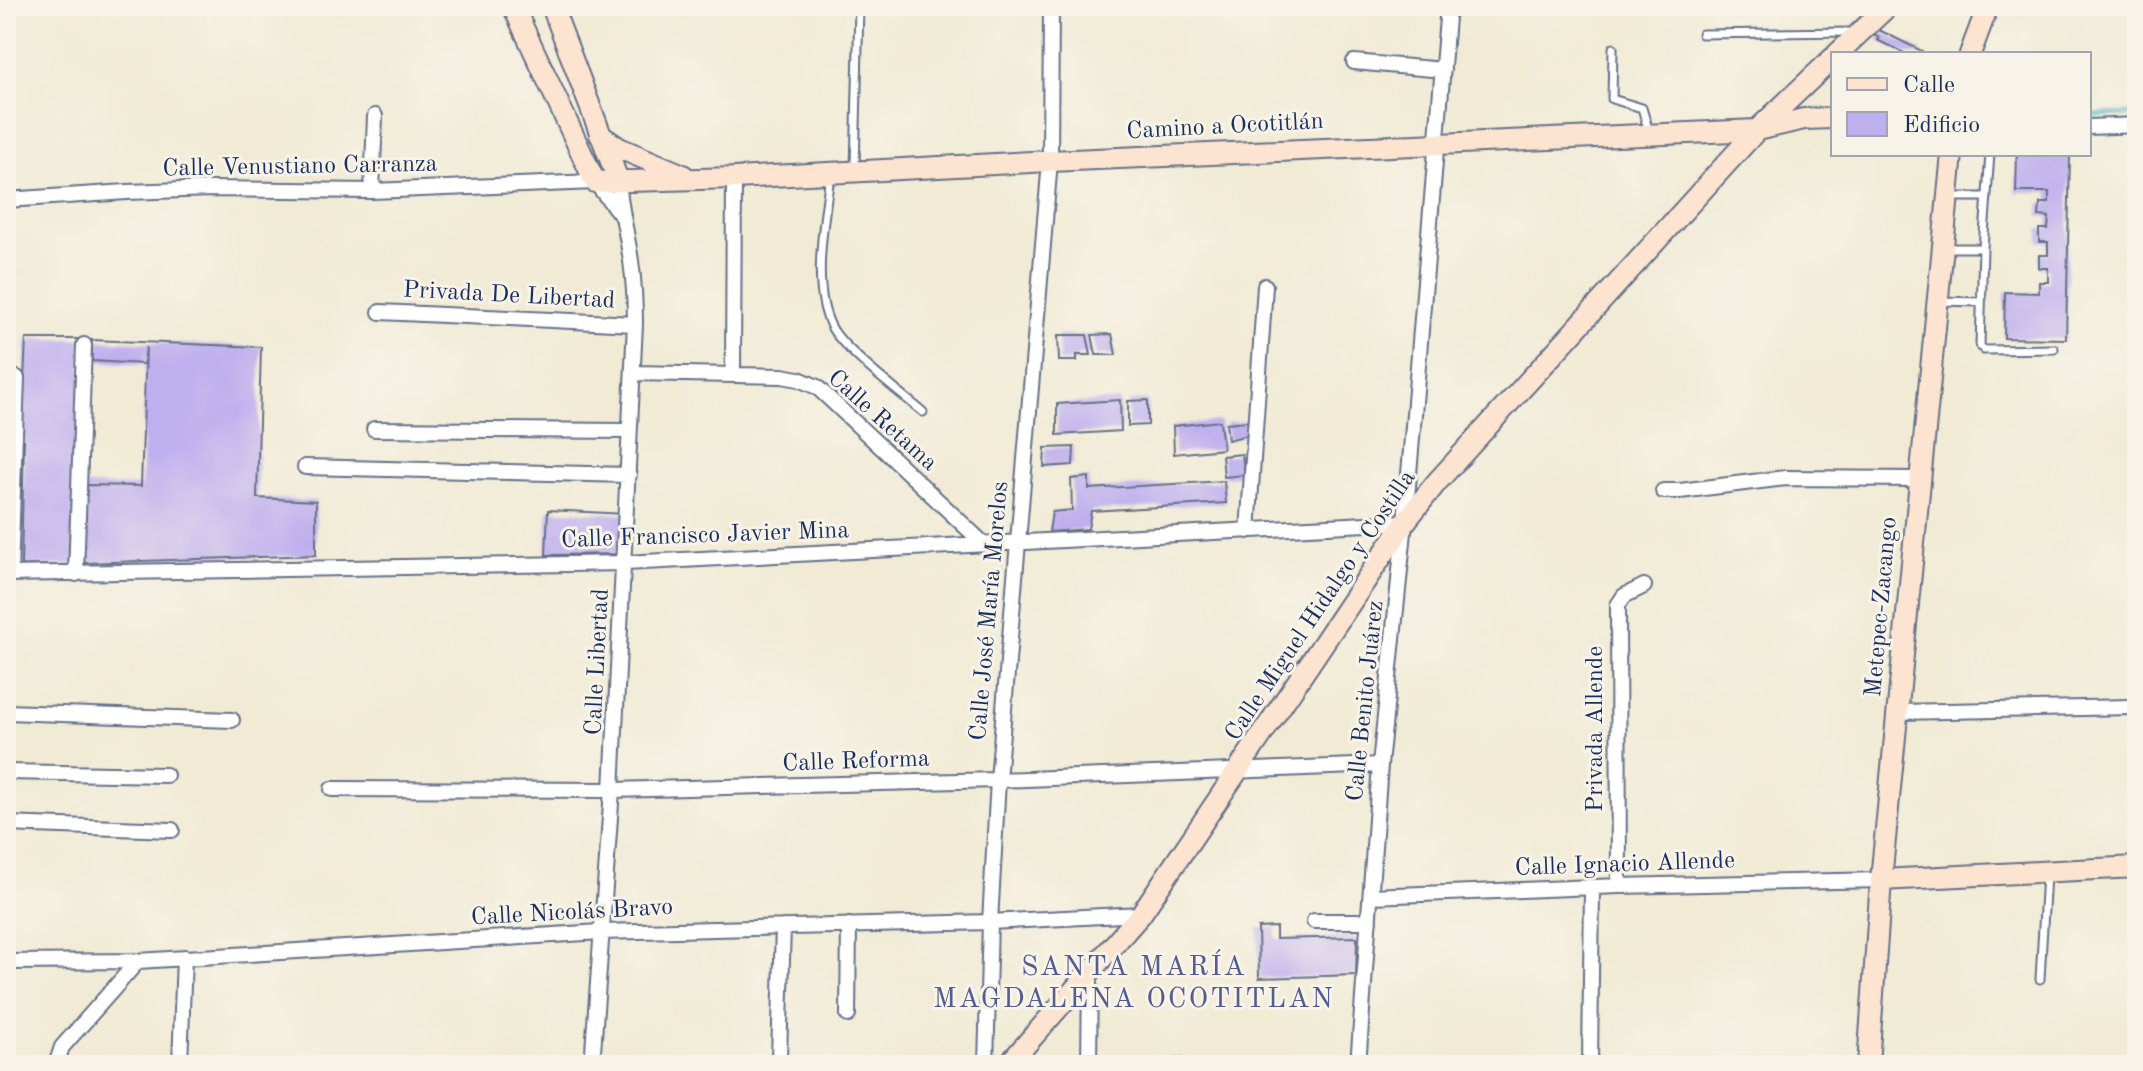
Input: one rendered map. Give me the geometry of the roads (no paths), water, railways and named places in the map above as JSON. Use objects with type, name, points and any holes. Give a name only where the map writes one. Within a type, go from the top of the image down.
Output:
[{"type":"main road","points":[[513,6],[595,182]]},
{"type":"main road","points":[[552,6],[618,180]]},
{"type":"main road","name":"Calle Miguel Hidalgo y Costilla","points":[[1842,52],[1888,6]]},
{"type":"main road","points":[[1971,52],[1988,6]]},
{"type":"main road","name":"Calle Miguel Hidalgo y Costilla","points":[[1008,1065],[1141,914],[1405,522],[1436,483],[1757,130],[1831,63]]},
{"type":"main road","name":"Camino a Ocotitlán","points":[[595,182],[1757,130],[1804,119],[1831,118]]},
{"type":"main road","points":[[600,135],[619,148],[694,179]]},
{"type":"main road","name":"Metepec-Zacango","points":[[1868,1065],[1881,880],[1952,156]]},
{"type":"main road","points":[[1881,880],[2137,867]]},
{"type":"street","name":"Calle José María Morelos","points":[[986,1065],[998,780],[1050,161],[1051,6]]},
{"type":"street","name":"Calle Benito Juárez","points":[[1358,1065],[1380,765],[1405,522],[1448,6]]},
{"type":"street","points":[[1354,62],[1443,70]]},
{"type":"street","points":[[372,191],[375,116]]},
{"type":"street","points":[[2091,127],[2137,125]]},
{"type":"street","points":[[733,375],[734,178]]},
{"type":"street","name":"Calle Libertad","points":[[592,1065],[612,790],[635,324],[631,258],[620,214],[618,180]]},
{"type":"street","name":"Calle Venustiano Carranza","points":[[6,200],[211,189],[372,191],[595,182]]},
{"type":"street","name":"Calle Libertad","points":[[595,182],[620,214]]},
{"type":"street","points":[[1248,531],[1265,286]]},
{"type":"street","name":"Privada De Libertad","points":[[380,312],[635,324]]},
{"type":"street","points":[[76,574],[84,345]]},
{"type":"street","name":"Calle Retama","points":[[633,373],[782,376],[817,387],[985,545]]},
{"type":"street","points":[[8,574],[17,378]]},
{"type":"street","points":[[374,429],[629,431]]},
{"type":"street","points":[[305,467],[629,475]]},
{"type":"street","points":[[1663,491],[1785,478],[1920,479]]},
{"type":"street","name":"Calle Francisco Javier Mina","points":[[8,574],[625,563],[1405,522]]},
{"type":"street","name":"Privada Allende","points":[[1619,886],[1618,605],[1624,596],[1644,586]]},
{"type":"street","points":[[1898,712],[2131,707]]},
{"type":"street","points":[[6,712],[232,720]]},
{"type":"street","name":"Calle Reforma","points":[[332,789],[612,790],[998,780],[1380,765]]},
{"type":"street","points":[[6,772],[166,775]]},
{"type":"street","points":[[6,824],[172,830]]},
{"type":"street","name":"Calle Ignacio Allende","points":[[1371,896],[1881,880]]},
{"type":"street","points":[[1590,1065],[1592,888]]},
{"type":"street","name":"Calle Nicolás Bravo","points":[[6,962],[138,961],[601,932],[990,922],[1141,914]]},
{"type":"street","points":[[1314,921],[1369,921]]},
{"type":"street","points":[[848,1015],[849,925]]},
{"type":"street","points":[[779,1057],[783,927]]},
{"type":"street","points":[[180,1065],[184,957]]},
{"type":"street","points":[[56,1065],[62,1047],[138,961]]},
{"type":"street","points":[[1089,1065],[1090,972]]},
{"type":"lane","points":[[855,171],[859,6]]},
{"type":"lane","points":[[1702,34],[1861,32]]},
{"type":"lane","points":[[1613,48],[1612,99],[1642,108],[1650,135]]},
{"type":"lane","points":[[1990,156],[1980,302],[1982,349],[2054,349]]},
{"type":"lane","points":[[831,173],[822,243],[824,307],[831,327],[923,412]]},
{"type":"lane","points":[[1947,198],[1987,197]]},
{"type":"lane","points":[[1942,247],[1983,248]]},
{"type":"lane","points":[[1937,301],[1980,302]]},
{"type":"lane","points":[[2040,979],[2046,871]]},
{"type":"waterway","points":[[2091,115],[2137,114]]},
{"type":"district","name":"SANTA MARÍA MAGDALENA OCOTITLAN","points":[[1134,984]]}]
